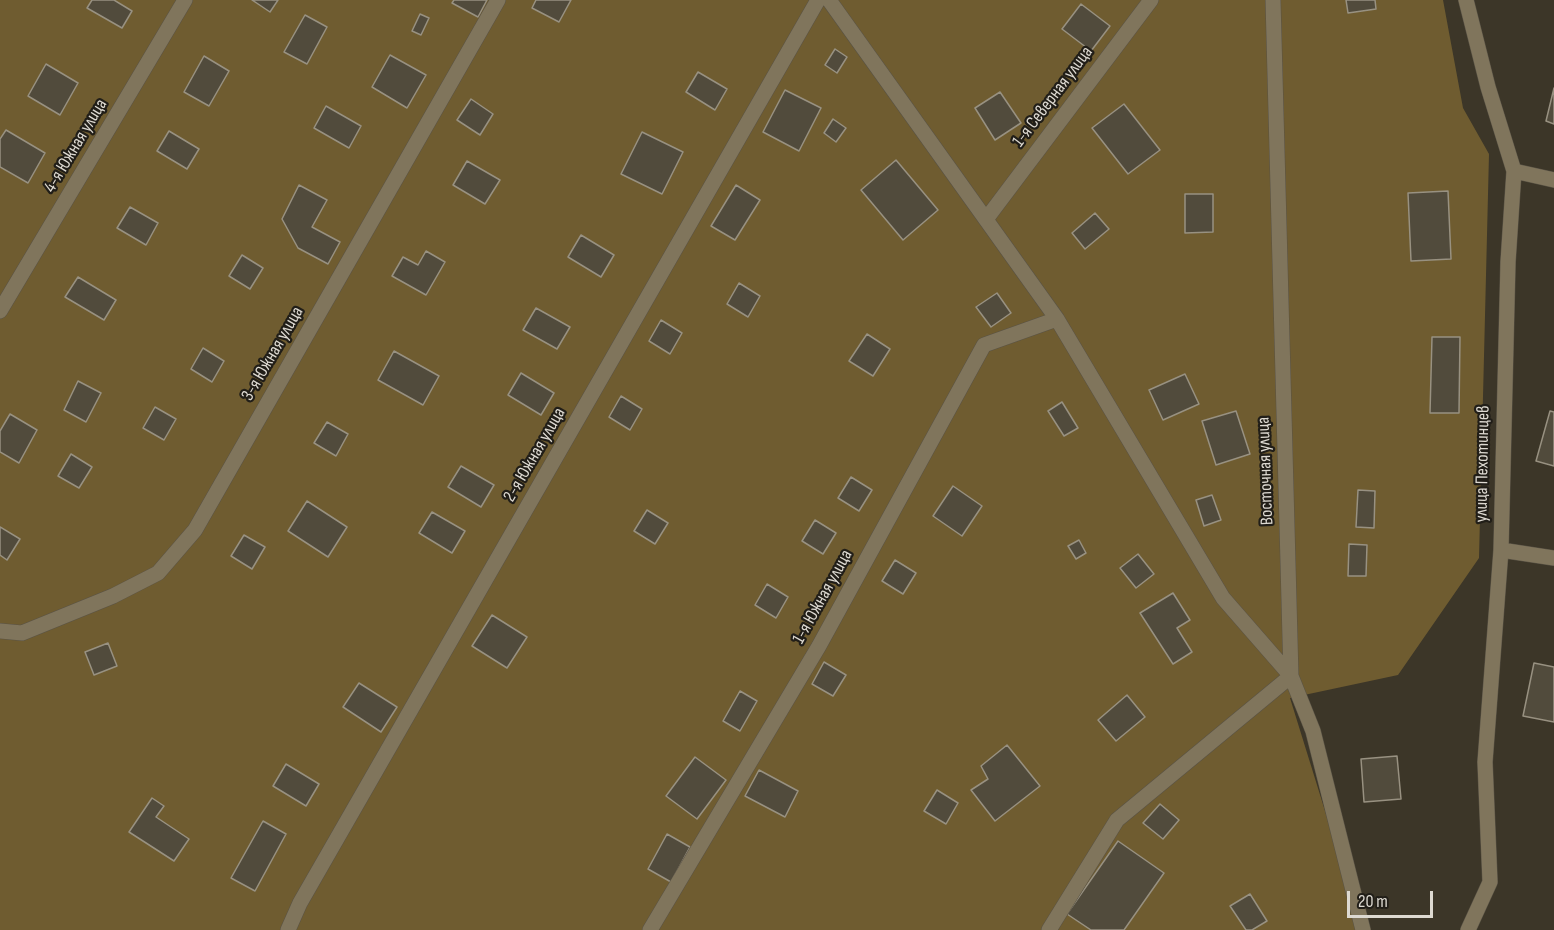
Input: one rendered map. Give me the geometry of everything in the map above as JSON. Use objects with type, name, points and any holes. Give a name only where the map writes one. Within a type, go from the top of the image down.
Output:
[{"type":"street","name":"4-я Южная улица","points":[[0,311],[185,0]]},
{"type":"street","name":"3-я Южная улица","points":[[0,632],[22,633],[113,596],[158,573],[195,530],[498,0]]},
{"type":"street","name":"2-я Южная улица","points":[[288,930],[306,892],[818,0]]},
{"type":"street","points":[[829,0],[1057,319],[1223,598],[1291,676],[1117,820],[1049,930]]},
{"type":"street","name":"1-я Северная улица","points":[[987,218],[1152,0]]},
{"type":"street","name":"Восточная улица","points":[[1273,0],[1291,676],[1313,731],[1363,930]]},
{"type":"street","name":"улица Пехотинцев","points":[[1466,0],[1488,87],[1514,171],[1508,262],[1501,550],[1485,762],[1490,882],[1468,930]]},
{"type":"street","points":[[1514,171],[1554,180]]},
{"type":"street","name":"1-я Южная улица","points":[[650,930],[819,646],[984,345],[1057,319]]},
{"type":"street","points":[[1501,550],[1554,558]]},
{"type":"shaded area","points":[[0,0],[1443,0],[1463,108],[1489,154],[1479,558],[1398,675],[1290,698],[1362,930],[0,930]]},
{"type":"building","points":[[92,0],[114,0],[132,11],[122,28],[87,8]]},
{"type":"building","points":[[252,0],[278,0],[270,12]]},
{"type":"building","points":[[454,0],[487,0],[478,17],[452,3]]},
{"type":"building","points":[[536,0],[571,0],[559,22],[532,8]]},
{"type":"building","points":[[1346,0],[1375,0],[1376,9],[1348,13]]},
{"type":"building","points":[[1081,4],[1110,26],[1091,51],[1062,29]]},
{"type":"building","points":[[420,14],[429,18],[421,35],[412,31]]},
{"type":"building","points":[[305,15],[327,27],[307,64],[284,52]]},
{"type":"building","points":[[835,49],[847,57],[837,73],[825,65]]},
{"type":"building","points":[[390,55],[426,75],[407,108],[372,87]]},
{"type":"building","points":[[204,56],[229,71],[209,106],[184,92]]},
{"type":"building","points":[[46,64],[78,83],[60,115],[28,96]]},
{"type":"building","points":[[698,72],[727,89],[715,110],[686,92]]},
{"type":"building","points":[[1554,88],[1554,124],[1546,121]]},
{"type":"building","points":[[785,90],[821,108],[799,151],[763,132]]},
{"type":"building","points":[[1000,92],[1021,123],[995,140],[975,108]]},
{"type":"building","points":[[471,99],[493,114],[480,135],[457,120]]},
{"type":"building","points":[[1124,104],[1160,150],[1128,174],[1092,128]]},
{"type":"building","points":[[326,106],[361,126],[349,148],[314,128]]},
{"type":"building","points":[[833,119],[846,128],[836,142],[824,133]]},
{"type":"building","points":[[6,130],[45,153],[28,183],[0,167],[0,139]]},
{"type":"building","points":[[169,131],[199,149],[187,169],[157,151]]},
{"type":"building","points":[[642,132],[683,152],[662,194],[621,174]]},
{"type":"building","points":[[896,160],[938,210],[903,240],[861,190]]},
{"type":"building","points":[[467,161],[500,180],[485,204],[453,185]]},
{"type":"building","points":[[299,185],[327,200],[312,227],[340,242],[328,264],[298,248],[282,219]]},
{"type":"building","points":[[736,185],[760,200],[735,240],[711,226]]},
{"type":"building","points":[[1448,191],[1451,259],[1411,261],[1408,193]]},
{"type":"building","points":[[1185,194],[1213,194],[1213,232],[1185,233]]},
{"type":"building","points":[[130,207],[158,223],[146,245],[117,228]]},
{"type":"building","points":[[1095,213],[1109,229],[1085,249],[1072,233]]},
{"type":"building","points":[[581,235],[614,255],[601,277],[568,257]]},
{"type":"building","points":[[426,251],[445,262],[426,295],[392,276],[403,257],[418,265]]},
{"type":"building","points":[[242,255],[263,268],[250,289],[229,276]]},
{"type":"building","points":[[78,277],[116,300],[104,320],[65,297]]},
{"type":"building","points":[[739,283],[760,296],[748,317],[727,304]]},
{"type":"building","points":[[997,293],[1011,313],[991,327],[976,307]]},
{"type":"building","points":[[536,308],[570,327],[557,349],[523,330]]},
{"type":"building","points":[[661,320],[682,333],[670,354],[649,341]]},
{"type":"building","points":[[867,334],[890,349],[873,376],[849,361]]},
{"type":"building","points":[[1432,337],[1460,337],[1459,413],[1430,413]]},
{"type":"building","points":[[203,348],[224,361],[212,382],[191,369]]},
{"type":"building","points":[[394,351],[439,376],[423,405],[378,380]]},
{"type":"building","points":[[521,373],[554,393],[541,415],[508,395]]},
{"type":"building","points":[[1185,374],[1199,404],[1163,420],[1149,390]]},
{"type":"building","points":[[78,381],[101,393],[86,422],[64,410]]},
{"type":"building","points":[[621,396],[642,409],[630,430],[609,417]]},
{"type":"building","points":[[1062,402],[1078,428],[1064,436],[1048,411]]},
{"type":"building","points":[[155,407],[176,419],[164,440],[143,428]]},
{"type":"building","points":[[1236,411],[1250,454],[1216,465],[1202,421]]},
{"type":"building","points":[[1550,411],[1554,412],[1554,466],[1536,461]]},
{"type":"building","points":[[10,414],[37,430],[19,463],[0,452],[0,431]]},
{"type":"building","points":[[327,422],[348,434],[336,456],[314,443]]},
{"type":"building","points":[[71,454],[92,467],[79,488],[58,476]]},
{"type":"building","points":[[461,466],[494,485],[481,507],[448,487]]},
{"type":"building","points":[[851,477],[872,490],[859,511],[838,498]]},
{"type":"building","points":[[953,486],[982,506],[962,536],[933,516]]},
{"type":"building","points":[[1358,490],[1375,491],[1374,528],[1356,527]]},
{"type":"building","points":[[1212,495],[1221,520],[1204,526],[1196,500]]},
{"type":"building","points":[[307,501],[347,527],[328,557],[288,531]]},
{"type":"building","points":[[647,510],[668,523],[655,544],[634,531]]},
{"type":"building","points":[[432,512],[465,531],[452,553],[419,533]]},
{"type":"building","points":[[815,520],[836,533],[823,554],[802,541]]},
{"type":"building","points":[[0,527],[20,539],[7,560],[0,555]]},
{"type":"building","points":[[244,535],[265,547],[252,569],[231,556]]},
{"type":"building","points":[[1079,540],[1086,553],[1076,559],[1068,546]]},
{"type":"building","points":[[1349,544],[1367,545],[1366,576],[1348,576]]},
{"type":"building","points":[[1138,554],[1154,574],[1136,588],[1120,568]]},
{"type":"building","points":[[895,560],[916,573],[903,594],[882,581]]},
{"type":"building","points":[[767,584],[788,597],[776,618],[755,605]]},
{"type":"building","points":[[1173,593],[1190,620],[1177,628],[1192,652],[1173,664],[1140,613]]},
{"type":"building","points":[[492,615],[527,637],[507,668],[472,646]]},
{"type":"building","points":[[108,643],[117,666],[94,675],[85,652]]},
{"type":"building","points":[[824,662],[846,675],[833,696],[812,684]]},
{"type":"building","points":[[1534,663],[1554,667],[1554,722],[1523,716]]},
{"type":"building","points":[[359,683],[397,707],[381,732],[343,707]]},
{"type":"building","points":[[740,691],[757,701],[740,731],[723,721]]},
{"type":"building","points":[[1127,695],[1145,717],[1116,741],[1098,720]]},
{"type":"building","points":[[1007,745],[1040,786],[995,821],[971,790],[988,779],[981,766]]},
{"type":"building","points":[[1397,756],[1401,799],[1364,802],[1361,759]]},
{"type":"building","points":[[695,757],[726,780],[697,819],[666,796]]},
{"type":"building","points":[[286,764],[319,784],[306,806],[273,786]]},
{"type":"building","points":[[759,770],[798,791],[785,817],[745,796]]},
{"type":"building","points":[[937,790],[958,803],[946,824],[924,811]]},
{"type":"building","points":[[152,798],[164,806],[156,817],[189,839],[174,861],[129,832]]},
{"type":"building","points":[[1160,804],[1179,820],[1163,839],[1143,823]]},
{"type":"building","points":[[263,821],[286,834],[255,891],[231,878]]},
{"type":"building","points":[[667,834],[690,847],[671,882],[648,869]]},
{"type":"building","points":[[1118,841],[1164,873],[1124,930],[1091,930],[1067,914]]},
{"type":"building","points":[[1250,894],[1267,921],[1252,930],[1246,930],[1230,906]]}]
